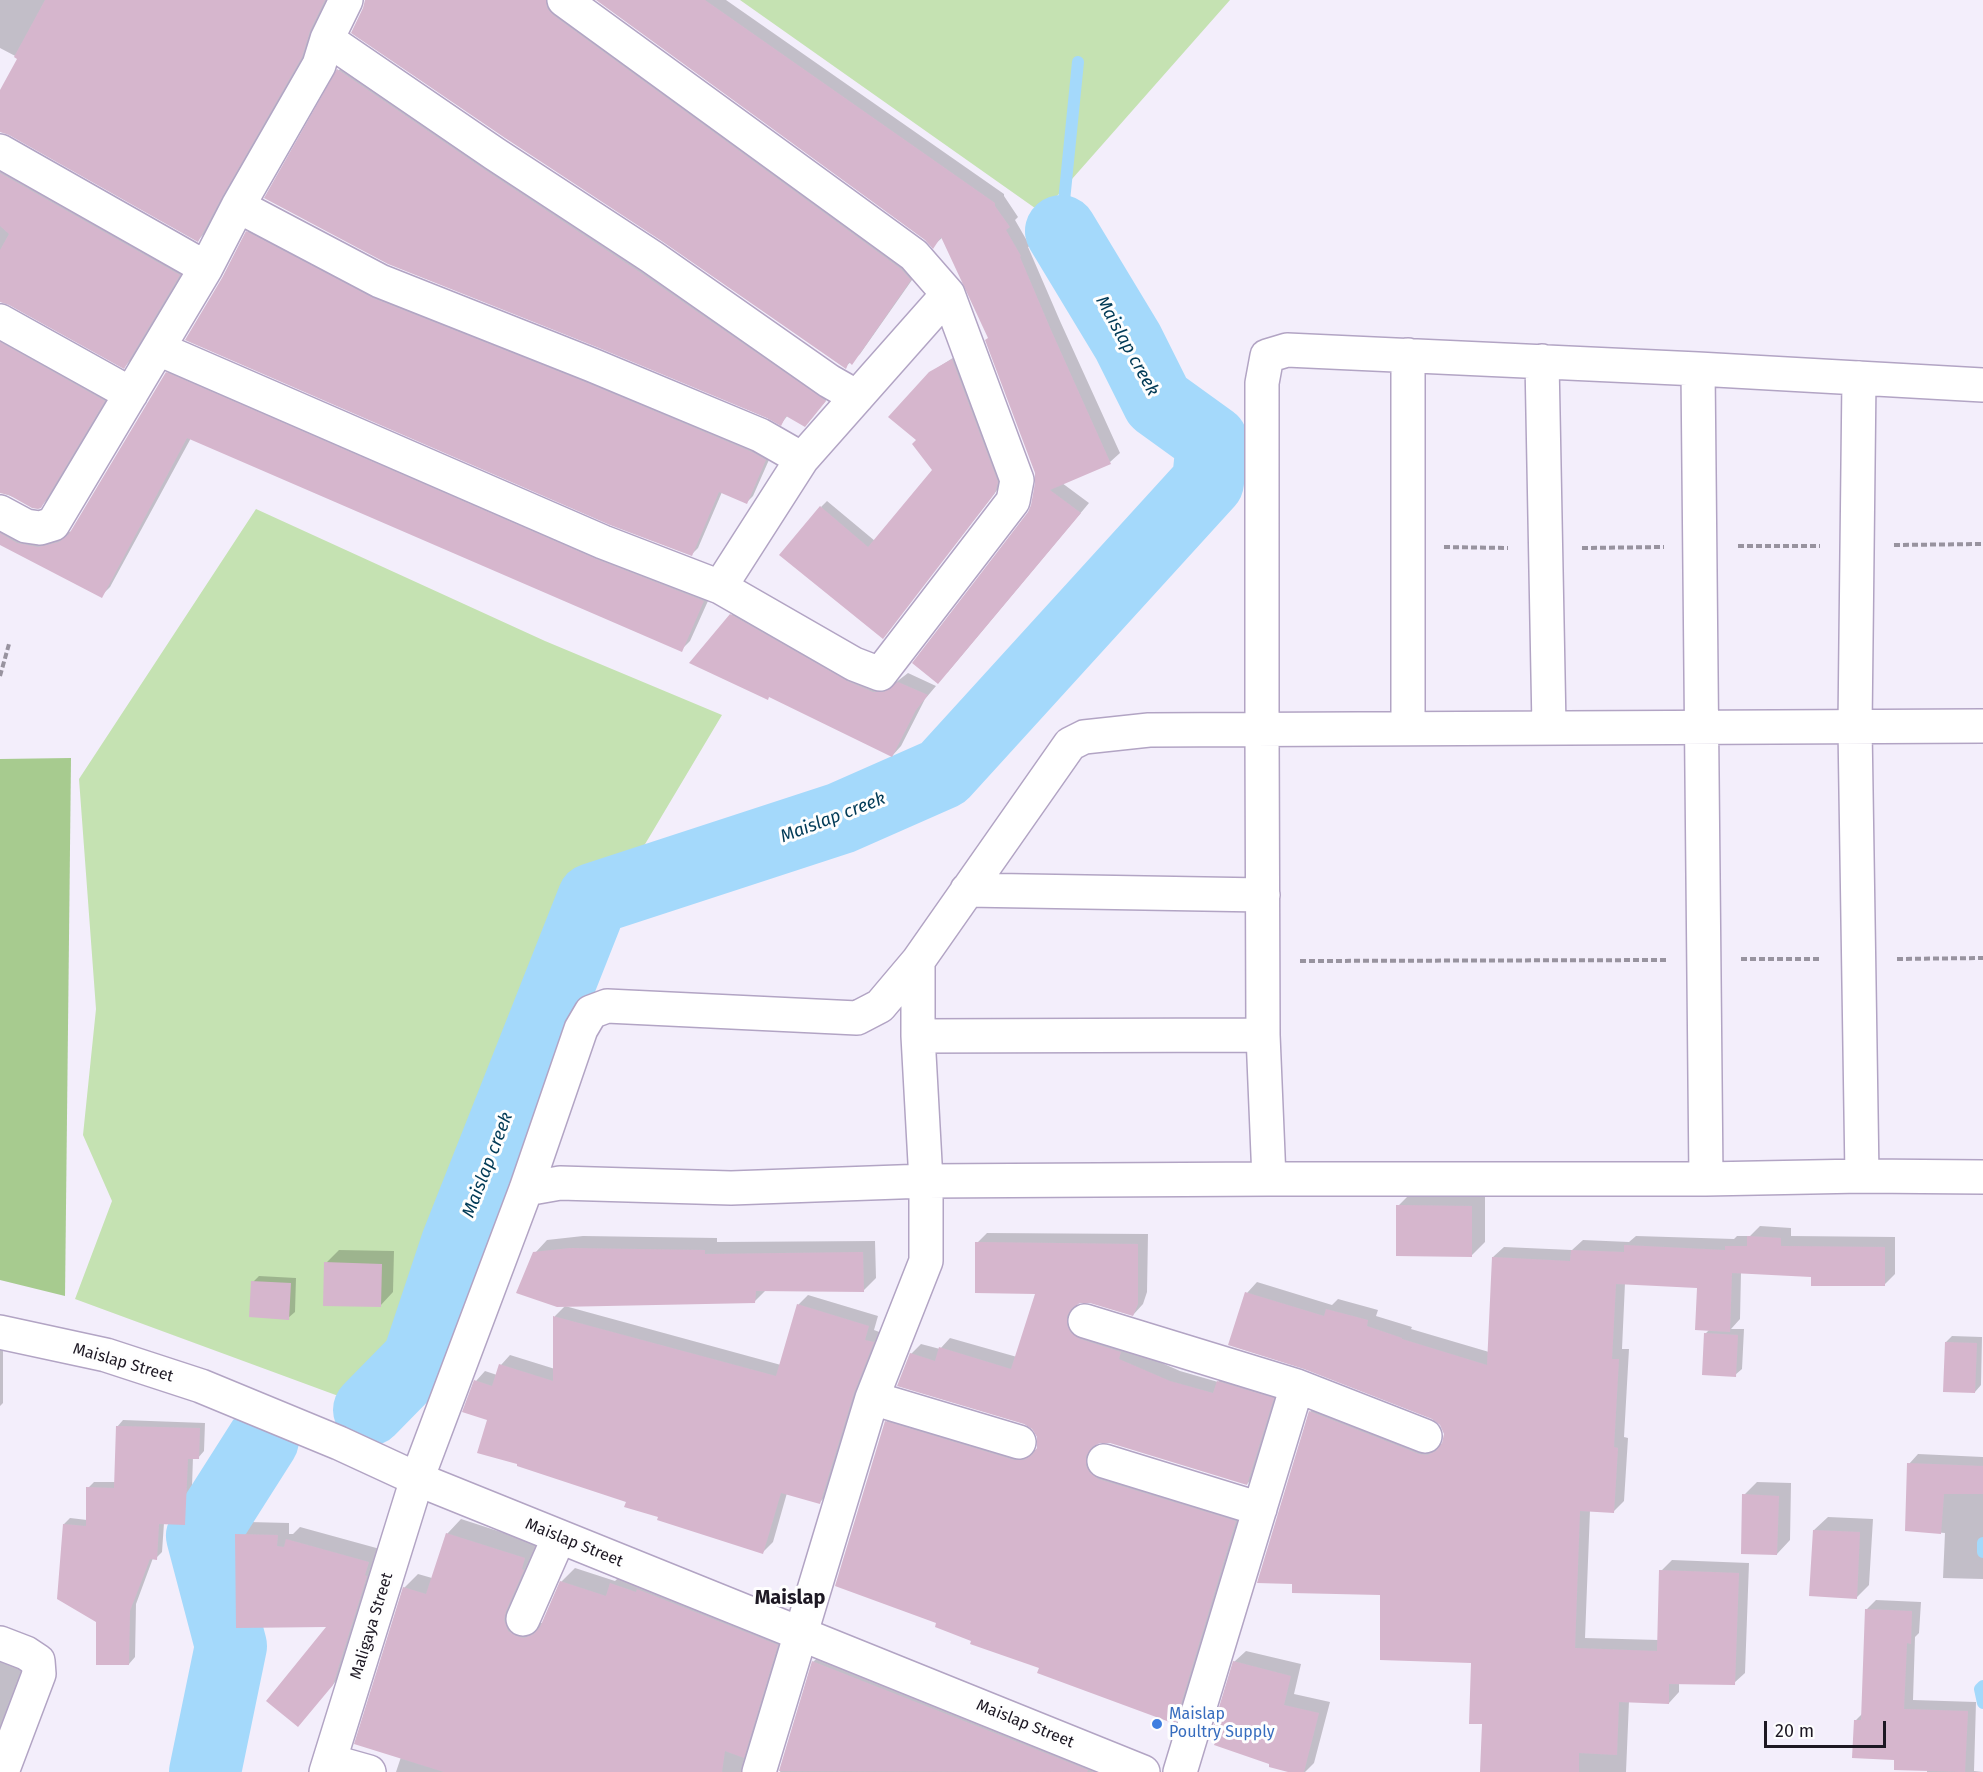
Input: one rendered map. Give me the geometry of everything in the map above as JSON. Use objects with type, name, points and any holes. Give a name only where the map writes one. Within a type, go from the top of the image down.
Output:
[{"type":"street","points":[[0,512],[26,526],[40,528],[53,524],[206,268],[238,206],[319,65],[327,39],[346,0]]},
{"type":"street","points":[[159,349],[603,542],[720,587],[854,664],[879,674],[1013,501],[1017,480],[948,294],[914,255],[564,0]]},
{"type":"street","points":[[327,39],[495,154],[652,256],[829,381],[857,397]]},
{"type":"street","points":[[0,151],[206,268]]},
{"type":"street","points":[[238,206],[380,280],[750,431],[802,459]]},
{"type":"street","points":[[720,587],[802,459],[948,294]]},
{"type":"street","points":[[0,321],[131,394]]},
{"type":"street","points":[[1269,1179],[1263,1035],[1262,730],[1262,383],[1267,356],[1287,350],[1542,361],[1983,385]]},
{"type":"street","points":[[1408,355],[1408,728]]},
{"type":"street","points":[[1542,361],[1549,728]]},
{"type":"street","points":[[1698,369],[1706,1179]]},
{"type":"street","points":[[1859,378],[1855,727],[1862,1176]]},
{"type":"street","name":"Maligaya Street","points":[[328,1767],[417,1479],[526,1189],[581,1029],[591,1012],[607,1006],[857,1018],[880,1006],[918,962],[1070,744],[1084,737],[1149,730],[1983,726]]},
{"type":"street","points":[[967,890],[1263,895]]},
{"type":"street","points":[[759,1772],[873,1398],[926,1261],[926,1181],[918,1036],[918,962]]},
{"type":"street","points":[[918,1036],[1263,1035]]},
{"type":"street","points":[[526,1189],[560,1183],[731,1188],[926,1181],[1983,1177]]},
{"type":"street","points":[[1084,1321],[1298,1386],[1425,1436]]},
{"type":"street","name":"Maislap Street","points":[[0,1332],[106,1355],[201,1386],[339,1443],[417,1479],[1143,1772]]},
{"type":"street","points":[[1180,1772],[1298,1386]]},
{"type":"street","points":[[873,1398],[1019,1442]]},
{"type":"street","points":[[1104,1461],[1260,1509]]},
{"type":"street","points":[[523,1618],[559,1537]]},
{"type":"street","points":[[0,1643],[38,1660],[39,1674],[2,1772]]},
{"type":"street","points":[[328,1767],[369,1772]]},
{"type":"path","points":[[0,676],[9,644]]},
{"type":"path","points":[[1263,961],[1983,958]]},
{"type":"green space","points":[[740,0],[1230,0],[1042,213]]},
{"type":"green space","points":[[256,509],[545,641],[722,715],[539,1022],[490,1181],[448,1303],[352,1401],[75,1299],[112,1201],[83,1135],[96,1009],[79,779]]},
{"type":"green space","points":[[71,758],[65,1296],[0,1280],[0,759]]},
{"type":"building","points":[[45,0],[325,0],[310,31],[302,57],[198,242],[0,132],[0,90],[17,59],[14,57]]},
{"type":"building","points":[[365,0],[546,0],[547,8],[553,15],[901,269],[911,280],[852,365],[849,362],[846,369],[663,242],[351,33]]},
{"type":"building","points":[[596,0],[705,0],[995,203],[1010,227],[1006,230],[1021,256],[1051,330],[1111,464],[1050,490],[1081,513],[938,684],[912,663],[1028,512],[1035,483],[1035,473],[985,340],[988,338],[941,237],[933,249],[925,240]]},
{"type":"building","points":[[337,69],[641,273],[826,401],[805,427],[786,416],[781,426],[767,418],[599,348],[388,264],[264,198]]},
{"type":"building","points":[[0,173],[180,275],[124,369],[0,302],[0,250],[9,234],[0,226]]},
{"type":"building","points":[[246,231],[373,298],[585,382],[752,452],[766,460],[747,504],[719,492],[692,556],[610,525],[185,340],[222,278]]},
{"type":"building","points":[[0,342],[105,401],[41,508],[38,509],[0,493]]},
{"type":"building","points":[[952,359],[998,482],[995,493],[883,639],[779,555],[820,506],[868,547],[932,470],[912,444],[916,440],[888,417],[929,372]]},
{"type":"building","points":[[166,372],[596,559],[704,601],[682,652],[187,438],[102,598],[0,545],[0,533],[17,543],[38,547],[59,542],[69,534]]},
{"type":"building","points":[[730,614],[847,681],[873,692],[884,692],[898,682],[928,695],[916,710],[892,757],[769,697],[768,700],[689,663]]},
{"type":"building","points":[[1396,1205],[1472,1206],[1472,1257],[1396,1256]]},
{"type":"building","points":[[1747,1236],[1781,1238],[1781,1246],[1885,1247],[1885,1286],[1811,1286],[1811,1277],[1732,1273],[1730,1332],[1695,1330],[1697,1288],[1616,1284],[1612,1359],[1619,1359],[1614,1447],[1618,1448],[1614,1513],[1580,1511],[1575,1648],[1657,1651],[1659,1570],[1739,1573],[1735,1685],[1669,1684],[1669,1704],[1619,1702],[1617,1755],[1579,1753],[1579,1772],[1480,1772],[1482,1724],[1469,1724],[1471,1663],[1380,1660],[1380,1595],[1292,1593],[1292,1584],[1257,1583],[1309,1411],[1419,1454],[1427,1455],[1436,1451],[1442,1443],[1444,1434],[1440,1425],[1432,1419],[1304,1369],[1228,1345],[1245,1292],[1324,1316],[1326,1309],[1368,1320],[1367,1326],[1487,1365],[1492,1257],[1570,1261],[1571,1250],[1624,1252],[1624,1245],[1725,1250],[1725,1246],[1747,1246]]},
{"type":"building","points":[[975,1242],[1138,1244],[1138,1304],[1133,1316],[1090,1303],[1080,1303],[1072,1308],[1067,1316],[1067,1325],[1071,1333],[1080,1339],[1121,1352],[1119,1359],[1170,1381],[1213,1393],[1217,1381],[1274,1398],[1247,1485],[1110,1443],[1100,1443],[1092,1447],[1086,1456],[1086,1466],[1090,1473],[1098,1479],[1236,1521],[1175,1724],[1037,1673],[1039,1668],[970,1644],[971,1641],[935,1627],[936,1623],[835,1586],[885,1421],[1014,1460],[1024,1460],[1037,1448],[1037,1437],[1032,1429],[1024,1424],[897,1386],[910,1353],[935,1361],[939,1347],[1011,1369],[1035,1294],[975,1293]]},
{"type":"building","points":[[570,1248],[705,1250],[705,1254],[863,1252],[864,1292],[756,1291],[755,1303],[557,1307],[516,1293],[533,1252]]},
{"type":"building","points":[[324,1262],[382,1264],[381,1307],[323,1306]]},
{"type":"building","points":[[251,1281],[291,1283],[289,1320],[249,1317]]},
{"type":"building","points":[[797,1304],[869,1326],[865,1340],[874,1342],[854,1393],[820,1504],[781,1493],[763,1554],[657,1520],[658,1517],[624,1507],[626,1502],[517,1466],[517,1464],[477,1453],[487,1420],[462,1412],[474,1380],[492,1386],[499,1364],[553,1381],[553,1316],[776,1376]]},
{"type":"building","points":[[1704,1333],[1738,1335],[1736,1377],[1702,1375]]},
{"type":"building","points":[[1945,1342],[1977,1343],[1975,1393],[1943,1392]]},
{"type":"building","points":[[116,1426],[200,1428],[199,1459],[188,1459],[185,1525],[159,1524],[157,1560],[150,1559],[130,1611],[129,1665],[96,1665],[96,1622],[57,1599],[63,1524],[86,1526],[86,1487],[114,1488]]},
{"type":"building","points":[[1907,1463],[1983,1466],[1983,1494],[1944,1494],[1941,1534],[1905,1531]]},
{"type":"building","points":[[1742,1494],[1779,1496],[1777,1555],[1741,1554]]},
{"type":"building","points":[[1813,1530],[1860,1532],[1857,1599],[1809,1596]]},
{"type":"building","points":[[446,1533],[525,1558],[522,1569],[524,1570],[504,1620],[508,1631],[516,1636],[524,1638],[534,1634],[540,1627],[560,1581],[606,1596],[610,1583],[636,1592],[637,1589],[778,1645],[744,1758],[725,1751],[722,1772],[444,1772],[354,1744],[403,1587],[426,1594]]},
{"type":"building","points":[[235,1534],[278,1535],[277,1546],[284,1547],[286,1539],[369,1562],[365,1575],[367,1576],[333,1685],[298,1727],[266,1701],[326,1627],[236,1628]]},
{"type":"building","points":[[1865,1609],[1912,1611],[1911,1644],[1907,1643],[1904,1709],[1968,1711],[1965,1772],[1894,1770],[1894,1760],[1852,1758],[1854,1720],[1861,1720]]},
{"type":"building","points":[[812,1661],[1088,1770],[1087,1772],[779,1771]]},
{"type":"building","points":[[1233,1661],[1291,1676],[1284,1705],[1319,1713],[1304,1772],[1288,1772],[1269,1767],[1269,1764],[1214,1745],[1216,1739],[1210,1737]]},
{"type":"waterway","points":[[1061,231],[1078,62]]},
{"type":"waterway","name":"Maislap creek","points":[[369,1410],[418,1360],[457,1243],[593,899],[841,818],[943,773],[1208,482],[1212,441],[1158,402],[1128,342],[1061,231]]},
{"type":"waterway","name":"Maislap creek","points":[[205,1772],[231,1646],[202,1536],[263,1440]]},
{"type":"waterway","points":[[1983,1543],[1983,1552]]},
{"type":"waterway","points":[[1983,1686],[1980,1689],[1983,1703]]},
{"type":"place","name":"Maislap Poultry Supply","points":[[1157,1724]]},
{"type":"district","name":"Maislap","points":[[790,1598]]}]
